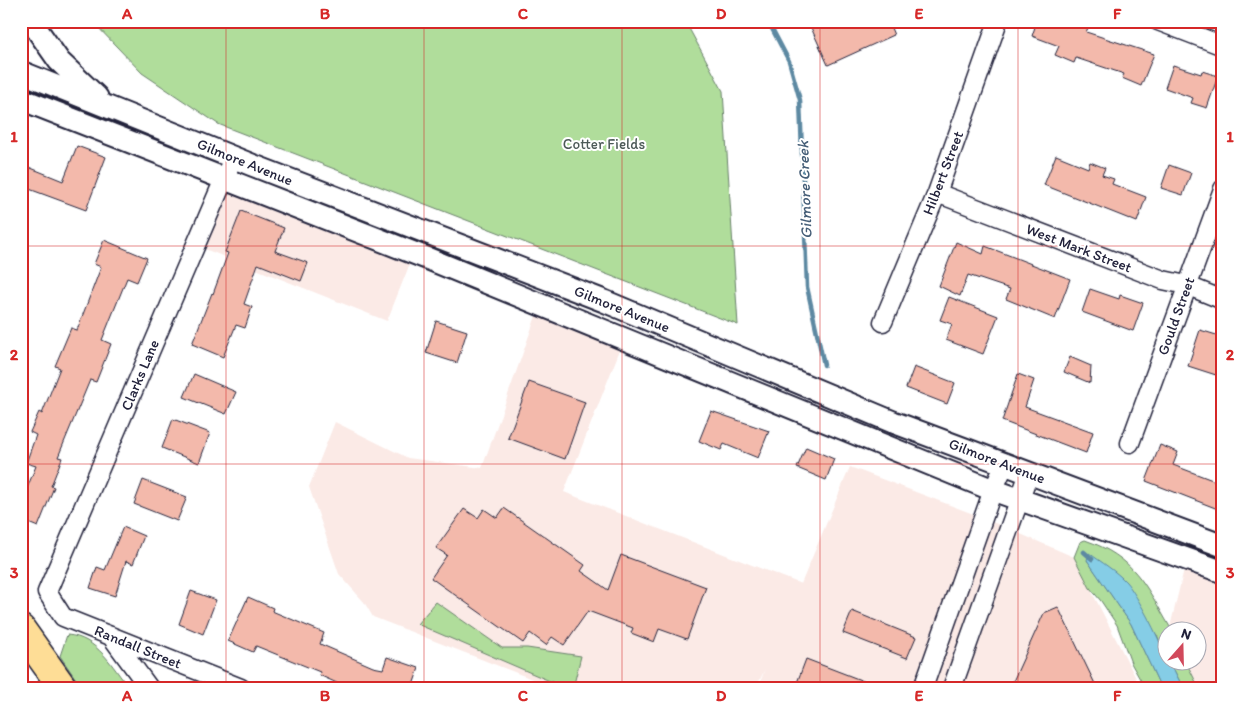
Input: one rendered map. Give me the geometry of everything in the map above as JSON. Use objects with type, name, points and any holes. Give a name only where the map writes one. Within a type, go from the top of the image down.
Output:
[{"type":"highway","points":[[21,629],[63,688]]},
{"type":"street","points":[[31,21],[59,61],[111,108]]},
{"type":"street","name":"Hilbert Street","points":[[883,322],[937,193],[998,21]]},
{"type":"street","points":[[1158,21],[1223,46]]},
{"type":"street","name":"Gilmore Avenue","points":[[21,72],[234,158],[604,301],[893,422],[1223,546]]},
{"type":"street","name":"Gilmore Avenue","points":[[21,99],[429,259],[993,490],[1223,572]]},
{"type":"street","name":"Clarks Lane","points":[[47,592],[234,158]]},
{"type":"street","name":"Gould Street","points":[[1130,443],[1186,285],[1223,189]]},
{"type":"street","name":"West Mark Street","points":[[937,193],[1163,280],[1186,285],[1223,300]]},
{"type":"street","points":[[923,688],[993,490],[1005,464]]},
{"type":"street","points":[[952,688],[1028,473]]},
{"type":"street","name":"Randall Street","points":[[47,592],[63,617],[241,688]]},
{"type":"street","points":[[111,636],[149,688]]},
{"type":"shaded area","points":[[212,181],[411,261],[387,321],[187,242]]},
{"type":"shaded area","points":[[537,313],[621,347],[564,492],[801,584],[850,467],[976,515],[1074,557],[1141,688],[758,688],[765,669],[756,688],[555,688],[373,617],[364,602],[339,574],[309,487],[335,422],[408,458],[482,468]]},
{"type":"shaded area","points":[[1185,565],[1223,578],[1223,688],[1199,688],[1191,672],[1206,672],[1206,622],[1171,622]]},
{"type":"green space","name":"Cotter Fields","points":[[92,21],[685,21],[723,91],[738,325],[218,124],[142,73]]},
{"type":"green space","points":[[1085,540],[1102,547],[1127,564],[1145,585],[1167,622],[1156,622],[1156,634],[1087,560],[1131,624],[1161,688],[1145,688],[1131,663],[1117,625],[1090,588],[1074,557],[1080,542]]},
{"type":"green space","points":[[436,602],[502,648],[527,648],[581,656],[573,688],[566,688],[417,624]]},
{"type":"green space","points":[[67,635],[78,637],[95,647],[110,662],[129,688],[82,688],[60,656]]},
{"type":"green space","points":[[1175,672],[1191,672],[1199,688],[1183,688]]},
{"type":"water","points":[[1089,553],[1118,574],[1131,588],[1156,634],[1156,672],[1175,672],[1183,688],[1161,688],[1131,624],[1087,560]]},
{"type":"building","points":[[808,21],[888,21],[894,35],[828,65]]},
{"type":"building","points":[[1037,21],[1070,21],[1088,28],[1086,32],[1154,54],[1141,86],[1122,78],[1124,74],[1076,58],[1074,63],[1055,55],[1059,46],[1032,36]]},
{"type":"building","points":[[1173,65],[1201,74],[1202,71],[1218,76],[1207,108],[1191,103],[1193,98],[1165,88]]},
{"type":"building","points":[[77,146],[106,157],[86,210],[21,186],[21,164],[63,181]]},
{"type":"building","points":[[1056,155],[1088,168],[1090,162],[1105,168],[1102,175],[1114,179],[1112,184],[1146,197],[1137,222],[1044,185]]},
{"type":"building","points":[[1169,165],[1191,173],[1183,195],[1161,188]]},
{"type":"building","points":[[241,211],[284,228],[275,251],[308,263],[301,281],[258,264],[244,304],[252,307],[245,328],[236,325],[223,357],[192,344],[213,294],[228,253],[225,252]]},
{"type":"building","points":[[104,240],[147,258],[137,282],[127,278],[102,340],[111,344],[96,382],[90,380],[58,457],[62,458],[51,486],[54,487],[38,527],[21,520],[21,503],[36,466],[26,463],[36,435],[30,432],[39,412],[42,414],[60,368],[55,366],[71,328],[77,330],[101,267],[94,264]]},
{"type":"building","points":[[956,242],[983,254],[985,246],[1070,279],[1055,319],[1006,299],[1010,289],[968,275],[960,296],[939,286]]},
{"type":"building","points":[[1090,289],[1119,299],[1120,295],[1143,303],[1133,331],[1082,312]]},
{"type":"building","points":[[949,297],[998,316],[983,354],[946,340],[952,324],[940,320]]},
{"type":"building","points":[[436,321],[467,331],[457,363],[426,353]]},
{"type":"building","points":[[1200,330],[1223,337],[1223,353],[1216,375],[1188,366]]},
{"type":"building","points":[[1070,357],[1091,366],[1090,383],[1064,372]]},
{"type":"building","points":[[914,367],[955,383],[947,404],[906,388]]},
{"type":"building","points":[[194,374],[236,392],[226,414],[184,397]]},
{"type":"building","points":[[1018,374],[1034,380],[1025,407],[1093,432],[1086,453],[1002,421]]},
{"type":"building","points":[[529,382],[585,402],[565,459],[508,438]]},
{"type":"building","points":[[711,411],[769,431],[758,458],[724,444],[721,450],[699,441]]},
{"type":"building","points":[[173,419],[210,433],[199,463],[162,448]]},
{"type":"building","points":[[1160,445],[1178,452],[1173,465],[1223,484],[1223,511],[1146,481]]},
{"type":"building","points":[[806,447],[834,459],[826,480],[797,468]]},
{"type":"building","points":[[143,480],[187,497],[177,521],[134,504]]},
{"type":"building","points":[[504,508],[585,565],[581,571],[608,590],[621,555],[706,587],[687,639],[659,629],[654,642],[631,633],[633,628],[588,611],[564,645],[552,637],[546,645],[530,633],[523,643],[431,578],[447,555],[436,548],[464,509],[478,518],[484,509],[497,518]]},
{"type":"building","points":[[123,527],[144,536],[133,564],[126,561],[115,596],[90,588],[97,567],[105,570]]},
{"type":"building","points":[[191,591],[216,600],[203,634],[179,624]]},
{"type":"building","points":[[248,597],[273,608],[272,611],[324,633],[320,644],[373,667],[383,669],[387,657],[419,668],[412,688],[348,688],[319,675],[320,672],[256,646],[253,652],[228,641]]},
{"type":"building","points":[[1058,607],[1097,688],[1010,688],[1044,613]]},
{"type":"building","points":[[852,611],[916,637],[907,658],[843,633]]},
{"type":"building","points":[[806,659],[879,687],[795,688]]},
{"type":"waterway","name":"Gilmore Creek","points":[[768,21],[789,61],[800,100],[807,287],[824,365]]},
{"type":"waterway","name":"Gilmore Creek","points":[[1084,552],[1092,559]]}]
